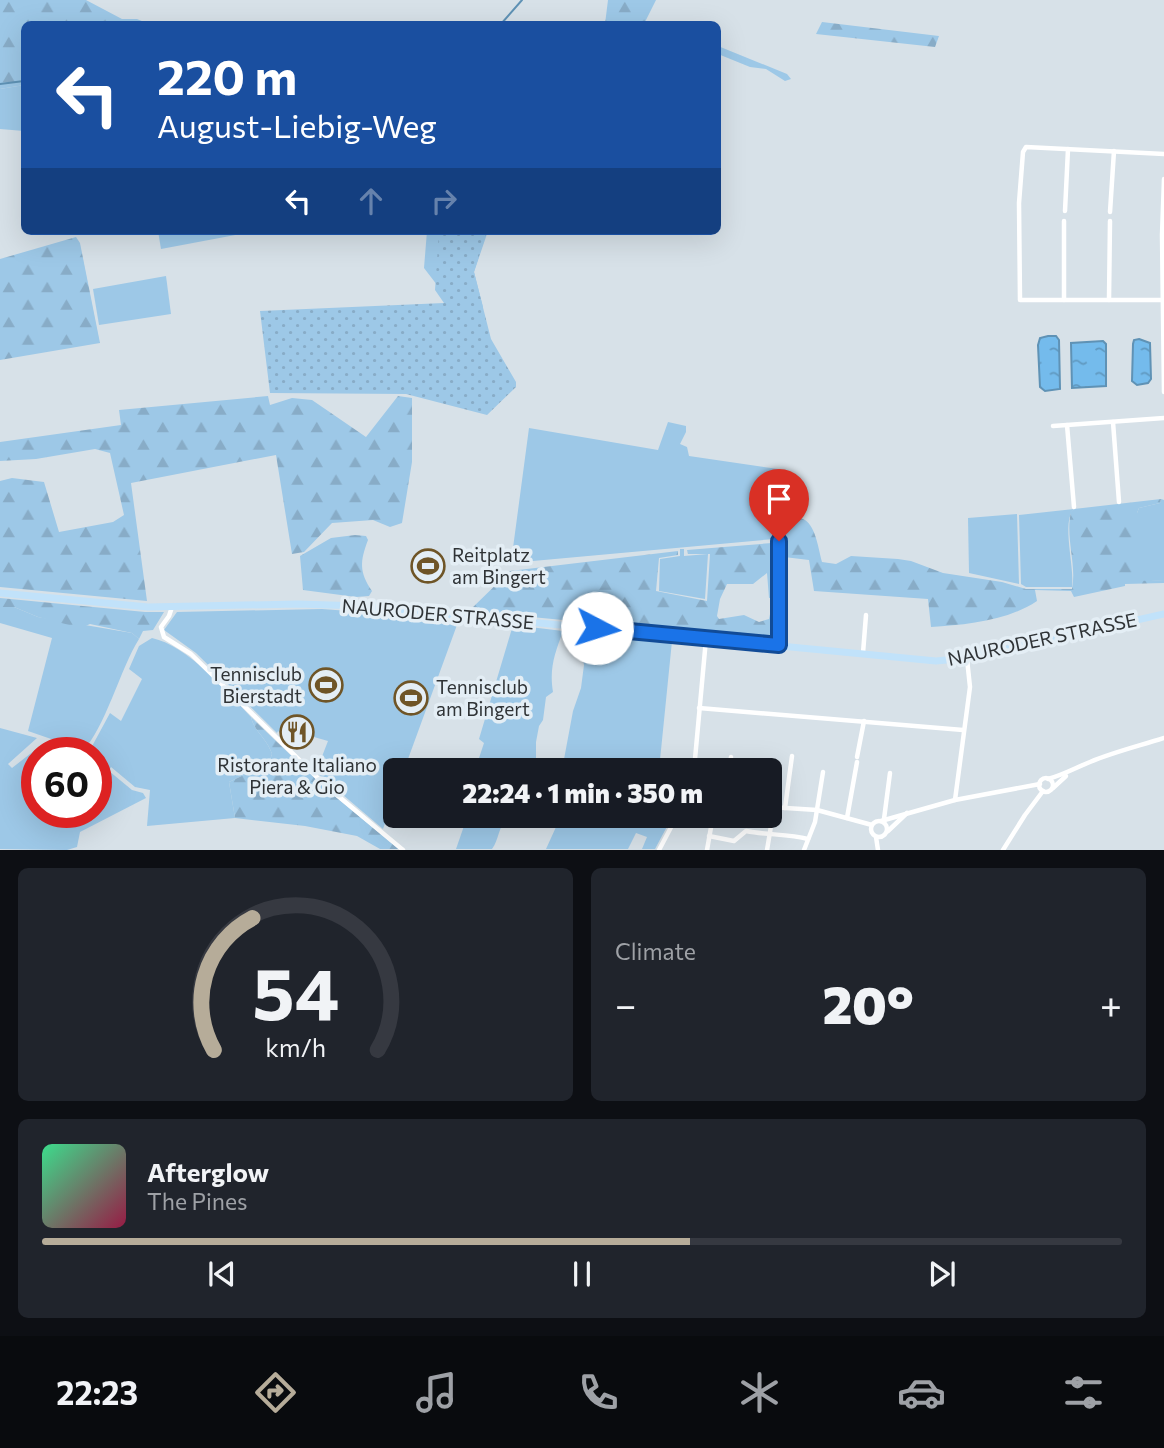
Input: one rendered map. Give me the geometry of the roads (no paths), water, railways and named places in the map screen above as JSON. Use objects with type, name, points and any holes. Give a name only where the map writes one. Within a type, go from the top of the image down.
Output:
[{"type":"main road","name":"NAURODER STRASSE","points":[[0,593],[125,606],[342,605],[936,661],[967,658],[1164,614]]},
{"type":"street","points":[[1163,300],[1020,300],[1019,203],[1023,149],[1027,147],[1164,154]]},
{"type":"street","points":[[1065,211],[1068,149]]},
{"type":"street","points":[[1110,212],[1114,151]]},
{"type":"street","points":[[1164,179],[1164,392]]},
{"type":"street","points":[[1064,220],[1064,300]]},
{"type":"street","points":[[1109,300],[1110,221]]},
{"type":"street","points":[[1054,426],[1164,418]]},
{"type":"street","points":[[1113,422],[1119,502]]},
{"type":"street","points":[[1067,425],[1074,507]]},
{"type":"street","points":[[779,541],[779,645]]},
{"type":"street","points":[[172,607],[162,627],[164,637],[191,654],[326,786],[403,849]]},
{"type":"street","points":[[863,653],[866,615]]},
{"type":"street","points":[[695,758],[706,639]]},
{"type":"street","points":[[955,800],[970,687],[967,658]]},
{"type":"street","points":[[699,708],[963,730]]},
{"type":"street","points":[[847,818],[864,721]]},
{"type":"street","points":[[782,808],[817,810],[872,825],[955,800],[1040,784],[1042,780],[1069,773],[1088,763],[1164,738]]},
{"type":"street","points":[[785,808],[792,756]]},
{"type":"street","points":[[804,849],[814,828],[822,772]]},
{"type":"street","points":[[887,831],[882,820],[890,773]]},
{"type":"street","points":[[1043,791],[1050,791],[1069,773]]},
{"type":"street","points":[[1048,779],[1052,781],[1053,788]]},
{"type":"street","points":[[1040,784],[1043,791]]},
{"type":"street","points":[[1003,849],[1043,791]]},
{"type":"street","points":[[876,836],[883,836],[908,813]]},
{"type":"street","points":[[872,825],[871,830],[876,836],[878,849]]},
{"type":"street","points":[[659,849],[670,828]]},
{"type":"street","points":[[707,849],[711,828]]},
{"type":"street","points":[[767,849],[771,828]]},
{"type":"street","points":[[709,836],[734,841],[746,831],[808,839]]},
{"type":"water","points":[[1056,336],[1059,340],[1060,389],[1045,391],[1040,387],[1038,345],[1040,338]]},
{"type":"water","points":[[1134,340],[1150,343],[1151,379],[1148,383],[1137,385],[1132,381],[1133,344]]},
{"type":"water","points":[[1103,341],[1106,344],[1106,386],[1072,388],[1071,343]]},
{"type":"waterway","points":[[504,21],[522,0]]},
{"type":"waterway","points":[[0,84],[21,81]]},
{"type":"place","name":"Reitplatz am Bingert","points":[[428,566]]},
{"type":"place","name":"Tennisclub Bierstadt","points":[[326,685]]},
{"type":"place","name":"Tennisclub am Bingert","points":[[411,698]]},
{"type":"place","name":"Ristorante Italiano Piera & Gio","points":[[297,732]]}]
